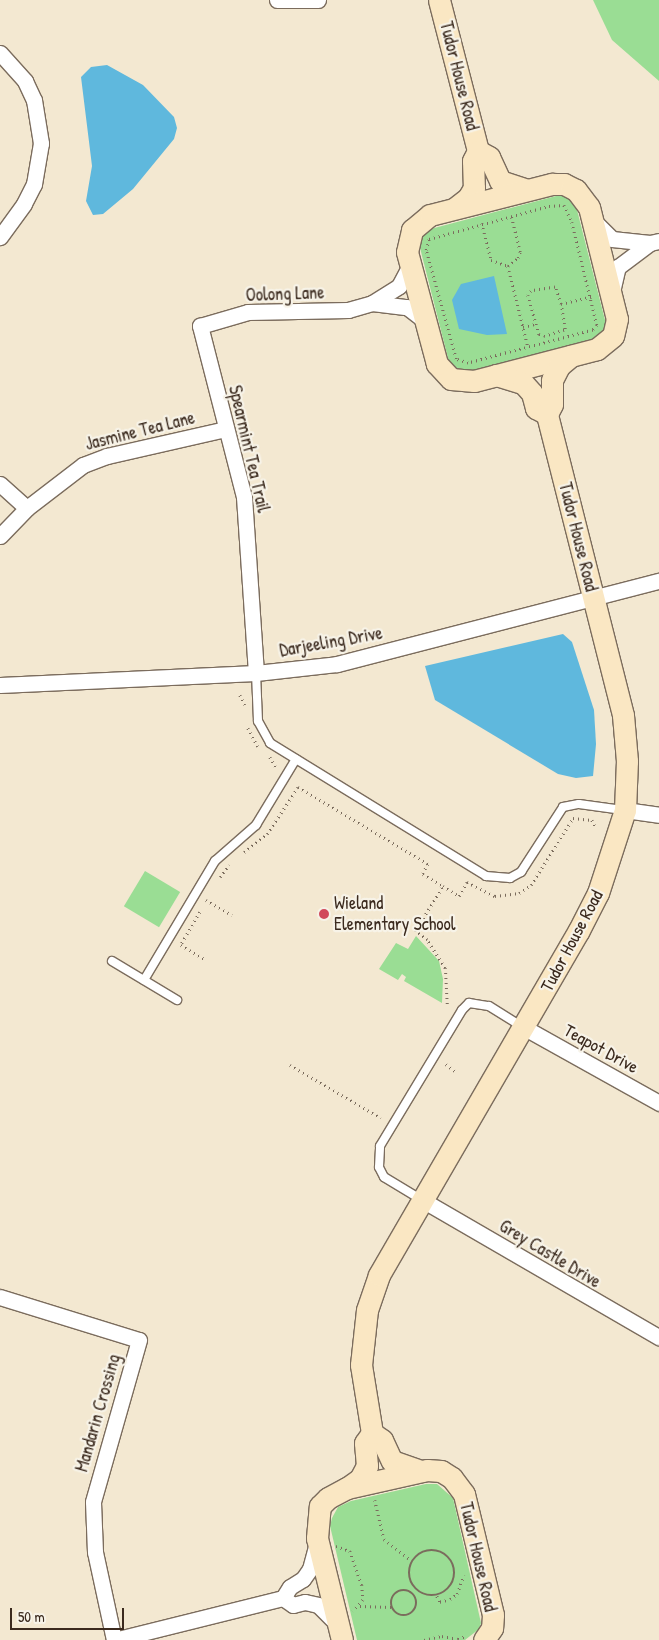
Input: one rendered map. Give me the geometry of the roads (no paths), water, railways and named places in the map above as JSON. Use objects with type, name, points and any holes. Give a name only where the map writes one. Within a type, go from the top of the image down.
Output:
[{"type":"street","points":[[277,0],[318,0]]},
{"type":"street","name":"Tudor House Road","points":[[439,0],[478,151],[488,158],[500,181],[527,190]]},
{"type":"street","points":[[0,53],[25,81],[34,100],[41,143],[34,184],[24,204],[0,237]]},
{"type":"street","name":"Tudor House Road","points":[[454,209],[468,198],[474,188],[473,161],[478,151]]},
{"type":"street","name":"Tudor House Road","points":[[552,184],[564,184],[584,196],[594,221],[602,296],[617,319],[613,336],[597,349],[571,356],[474,381],[451,379],[437,364],[410,265],[408,241],[418,222],[430,215],[527,190],[552,184]]},
{"type":"street","points":[[594,221],[612,239],[654,242]]},
{"type":"street","points":[[602,296],[618,267],[654,242]]},
{"type":"street","name":"Oolong Lane","points":[[200,326],[248,312],[348,310],[372,303],[400,286],[410,265]]},
{"type":"street","name":"Oolong Lane","points":[[372,303],[407,307],[425,321]]},
{"type":"street","name":"Spearmint Tea Trail","points":[[200,326],[248,528],[256,673]]},
{"type":"street","name":"Tudor House Road","points":[[346,1624],[320,1506],[328,1498],[347,1488],[360,1478],[366,1466],[365,1443],[372,1433],[362,1365],[367,1310],[380,1275],[525,1028],[598,893],[625,810],[627,760],[623,715],[547,414],[552,404],[552,380],[559,366],[571,356]]},
{"type":"street","name":"Tudor House Road","points":[[494,375],[523,384],[532,393],[536,408],[547,414]]},
{"type":"street","name":"Jasmine Tea Lane","points":[[0,536],[27,508],[83,465],[107,456],[226,429]]},
{"type":"street","points":[[0,484],[27,508]]},
{"type":"street","name":"Darjeeling Drive","points":[[0,685],[256,673],[337,664],[659,581]]},
{"type":"street","points":[[625,810],[659,815]]},
{"type":"street","name":"Teapot Drive","points":[[525,1028],[659,1103]]},
{"type":"street","name":"Grey Castle Drive","points":[[424,1201],[659,1336]]},
{"type":"street","name":"Mandarin Crossing","points":[[0,1297],[138,1340],[93,1502],[95,1552],[114,1640]]},
{"type":"street","name":"Tudor House Road","points":[[372,1433],[382,1440],[392,1461],[421,1471]]},
{"type":"street","name":"Tudor House Road","points":[[347,1488],[421,1471],[441,1471],[459,1484],[464,1494],[493,1615],[492,1628],[477,1636]]},
{"type":"street","points":[[114,1640],[282,1598],[290,1587],[303,1579],[329,1541]]},
{"type":"street","points":[[282,1598],[293,1605],[305,1602],[318,1605],[346,1624]]},
{"type":"lane","points":[[256,673],[261,730],[270,744],[486,876],[510,878],[521,872],[562,807],[571,804],[625,810]]},
{"type":"lane","points":[[144,980],[214,861],[256,825],[296,759]]},
{"type":"lane","points":[[112,961],[177,1000]]},
{"type":"lane","points":[[424,1201],[384,1177],[380,1167],[380,1146],[462,1010],[469,1003],[489,1006],[525,1028]]},
{"type":"water","points":[[107,65],[143,85],[174,117],[177,128],[174,139],[133,189],[103,214],[93,215],[86,201],[92,166],[81,77],[91,67]]},
{"type":"water","points":[[494,276],[507,334],[487,335],[459,329],[452,300],[461,284]]},
{"type":"water","points":[[563,634],[572,642],[594,710],[596,744],[593,776],[576,778],[558,774],[435,700],[425,666]]},
{"type":"place","name":"Wieland Elementary School","points":[[324,914]]}]
